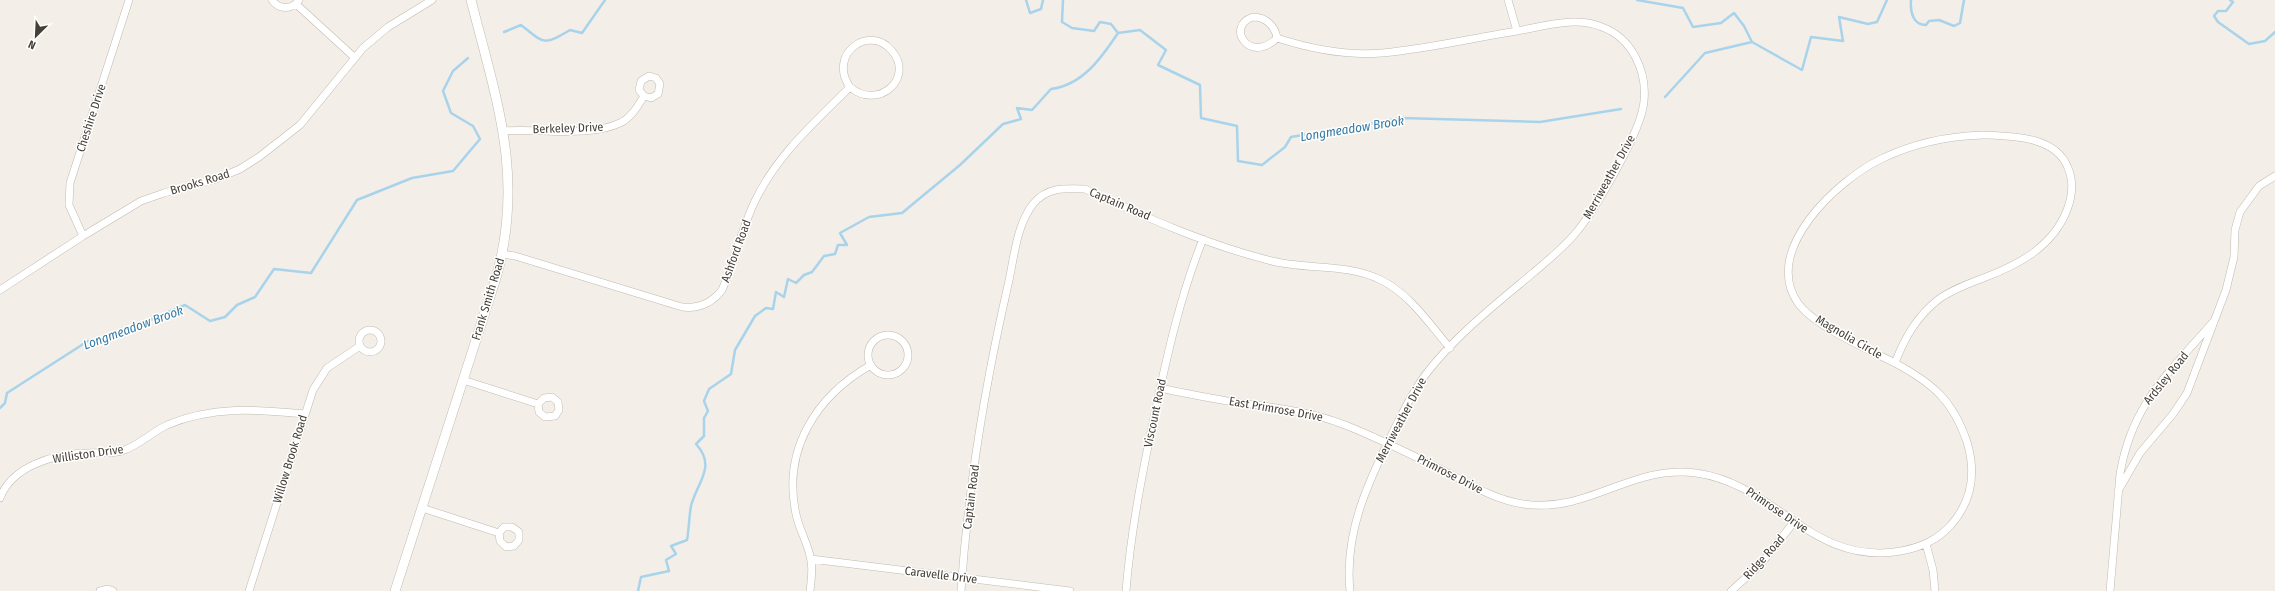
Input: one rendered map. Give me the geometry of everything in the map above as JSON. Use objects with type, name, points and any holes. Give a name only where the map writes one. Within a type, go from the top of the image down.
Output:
[{"type":"street","name":"Cheshire Drive","points":[[83,236],[68,200],[70,184],[129,0]]},
{"type":"street","points":[[272,0],[276,5],[284,8],[297,2],[354,57]]},
{"type":"street","name":"Brooks Road","points":[[0,290],[83,236],[148,198],[216,180],[259,158],[300,125],[354,57],[388,27],[432,0]]},
{"type":"street","name":"Frank Smith Road","points":[[395,591],[463,380],[502,254],[507,230],[510,193],[508,158],[503,131],[471,0]]},
{"type":"street","points":[[1508,0],[1517,31]]},
{"type":"street","points":[[1259,18],[1271,25],[1277,38],[1260,48],[1249,46],[1241,39],[1241,29],[1248,19],[1259,18]]},
{"type":"street","name":"Merriweather Drive","points":[[1277,38],[1323,50],[1371,53],[1573,22],[1592,24],[1609,30],[1626,44],[1638,61],[1644,88],[1643,109],[1631,137],[1601,197],[1573,237],[1450,348],[1421,381],[1387,444],[1365,492],[1354,526],[1349,570],[1350,591]]},
{"type":"street","points":[[865,41],[873,41],[880,42],[892,51],[898,64],[898,71],[897,78],[889,90],[883,94],[869,96],[855,92],[850,87],[846,81],[842,67],[847,53],[852,47],[865,41]]},
{"type":"street","name":"Ashford Road","points":[[502,254],[515,256],[682,307],[693,307],[706,304],[717,297],[722,290],[748,216],[774,168],[808,126],[850,87]]},
{"type":"street","name":"Berkeley Drive","points":[[503,131],[603,128],[620,123],[628,118],[644,96]]},
{"type":"street","name":"Magnolia Circle","points":[[2007,136],[2033,141],[2057,152],[2069,169],[2072,185],[2070,202],[2059,227],[2043,245],[2023,260],[1957,288],[1940,299],[1919,317],[1912,327],[1895,363],[1819,322],[1797,302],[1789,276],[1790,260],[1801,231],[1811,216],[1827,198],[1861,170],[1890,155],[1918,146],[1957,137],[2007,136]]},
{"type":"street","name":"Ardsley Road","points":[[2118,491],[2145,446],[2184,399],[2216,318],[2231,272],[2235,249],[2235,230],[2240,212],[2259,186],[2275,176]]},
{"type":"street","name":"Captain Road","points":[[960,591],[986,393],[1019,238],[1025,217],[1032,205],[1050,190],[1066,188],[1085,189],[1203,239],[1238,252],[1289,265],[1347,269],[1367,274],[1382,280],[1402,294],[1450,348]]},
{"type":"street","name":"Viscount Road","points":[[1126,591],[1142,473],[1160,388],[1180,305],[1203,239]]},
{"type":"street","name":"Ardsley Road","points":[[2110,591],[2118,491],[2126,445],[2141,408],[2157,386],[2216,318]]},
{"type":"street","points":[[890,335],[904,344],[908,358],[901,371],[887,376],[877,372],[870,365],[869,349],[875,340],[890,335]]},
{"type":"street","name":"Willow Brook Road","points":[[248,591],[313,390],[324,372],[336,361],[360,346]]},
{"type":"street","name":"Primrose Drive","points":[[1387,444],[1485,492],[1524,504],[1550,505],[1581,500],[1612,490],[1638,478],[1662,473],[1681,472],[1712,476],[1742,487],[1763,498],[1794,522],[1824,540],[1855,551],[1876,553],[1897,552],[1926,544],[1947,530],[1963,508],[1971,487],[1972,464],[1959,422],[1944,398],[1930,384],[1895,363]]},
{"type":"street","points":[[810,591],[811,559],[796,514],[793,495],[794,474],[800,444],[813,416],[831,394],[853,375],[870,365]]},
{"type":"street","points":[[463,380],[538,404]]},
{"type":"street","name":"East Primrose Drive","points":[[1160,388],[1315,415],[1346,425],[1387,444]]},
{"type":"street","name":"Williston Drive","points":[[0,498],[2,486],[21,472],[43,461],[69,454],[122,451],[158,430],[196,415],[220,411],[248,409],[305,414]]},
{"type":"street","points":[[422,508],[499,533]]},
{"type":"street","name":"Ridge Road","points":[[1732,591],[1760,565],[1794,522]]},
{"type":"street","points":[[1926,544],[1935,591]]},
{"type":"street","name":"Caravelle Drive","points":[[811,559],[1070,591]]},
{"type":"street","points":[[100,591],[108,589],[113,591]]},
{"type":"waterway","name":"Longmeadow Brook","points":[[504,32],[521,25],[544,41],[554,39],[570,30],[582,33],[605,0]]},
{"type":"waterway","name":"Longmeadow Brook","points":[[1026,0],[1030,13],[1041,9],[1043,0]]},
{"type":"waterway","name":"Longmeadow Brook","points":[[1063,0],[1062,22],[1072,28],[1094,31],[1100,22],[1111,24],[1118,33],[1140,30],[1166,50],[1158,65],[1200,85],[1201,118],[1237,126],[1238,161],[1262,165],[1285,147],[1291,137],[1402,118],[1540,122],[1621,109]]},
{"type":"waterway","points":[[1637,0],[1683,8],[1693,27],[1721,23],[1734,13],[1744,26],[1752,42]]},
{"type":"waterway","name":"Longmeadow Brook","points":[[1665,97],[1705,53],[1752,42],[1802,70],[1811,37],[1843,41],[1839,17],[1868,24],[1877,22],[1887,0]]},
{"type":"waterway","name":"Longmeadow Brook","points":[[1911,0],[1913,17],[1918,23],[1926,25],[1929,21],[1939,20],[1954,26],[1960,23],[1964,0]]},
{"type":"waterway","name":"Longmeadow Brook","points":[[2230,0],[2233,2],[2226,11],[2218,11],[2214,16],[2218,22],[2249,44],[2265,41],[2275,32]]},
{"type":"waterway","points":[[638,591],[641,577],[669,571],[666,560],[676,554],[671,546],[687,540],[691,506],[704,475],[705,467],[705,460],[702,452],[696,444],[704,436],[704,418],[708,411],[704,401],[709,389],[731,374],[735,350],[755,316],[766,308],[773,309],[776,292],[784,297],[788,279],[796,283],[804,275],[812,272],[824,256],[835,254],[838,245],[847,245],[840,233],[869,217],[902,213],[960,165],[1003,124],[1021,119],[1017,108],[1032,110],[1051,89],[1073,82],[1082,76],[1098,60],[1118,33]]},
{"type":"waterway","name":"Longmeadow Brook","points":[[0,408],[5,403],[7,393],[88,341],[101,341],[185,305],[210,321],[225,317],[237,305],[255,297],[274,269],[311,273],[357,200],[412,178],[453,171],[480,139],[473,126],[451,113],[443,91],[453,71],[468,58]]}]
